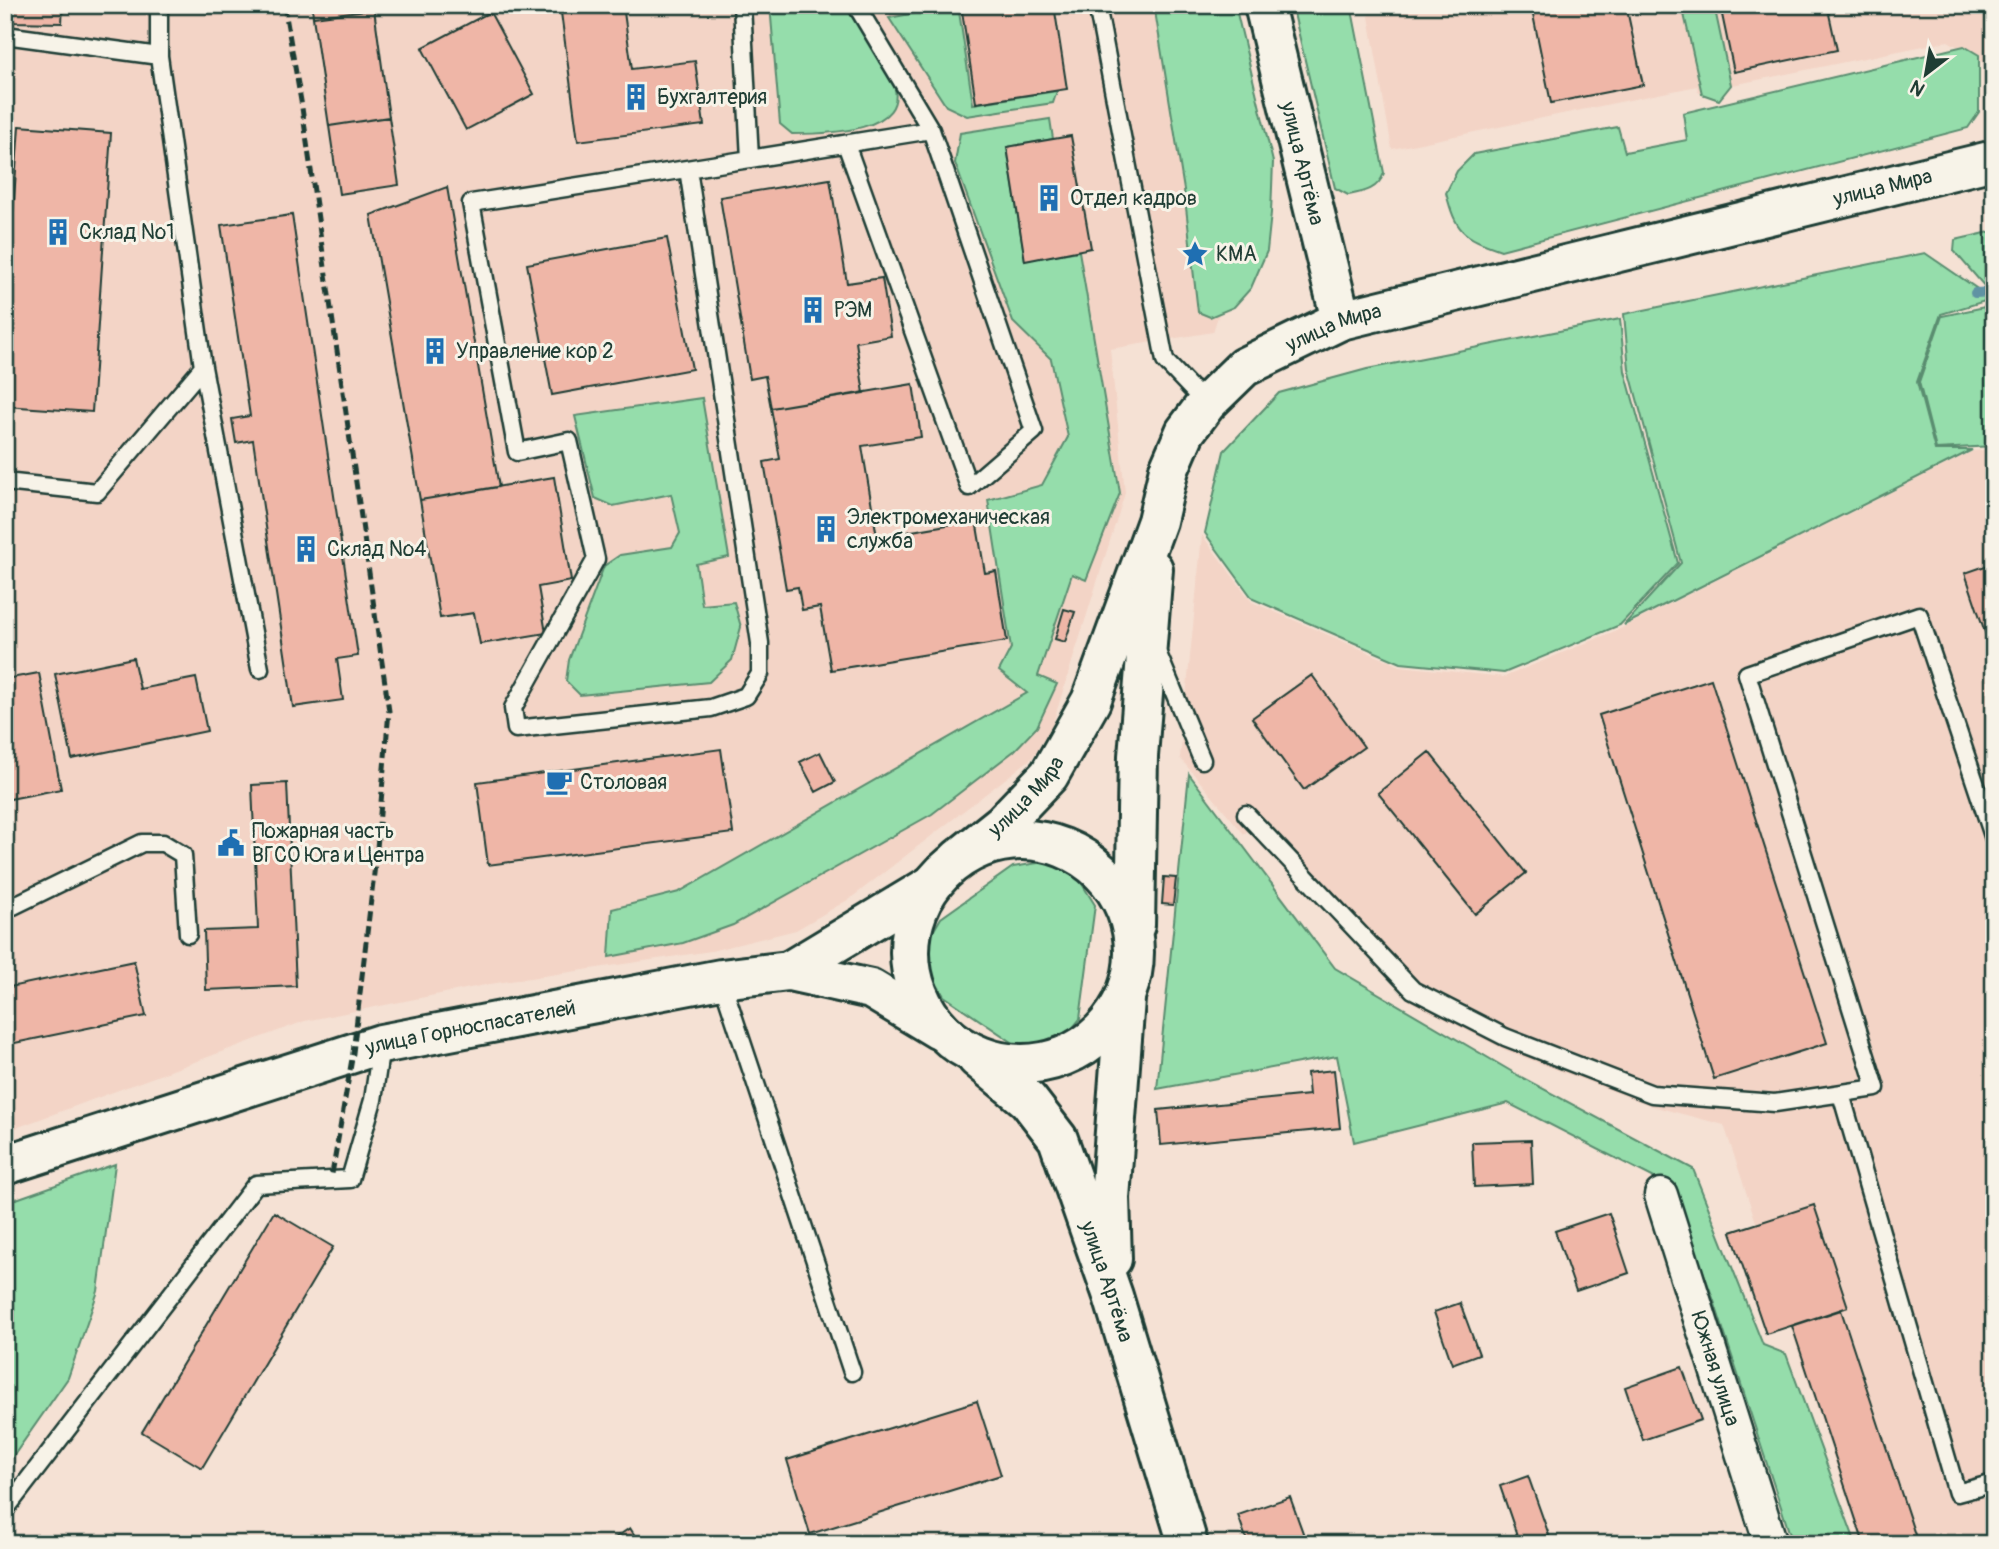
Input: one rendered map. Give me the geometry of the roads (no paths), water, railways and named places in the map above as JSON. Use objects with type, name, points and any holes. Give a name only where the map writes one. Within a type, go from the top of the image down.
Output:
[{"type":"street","name":"улица Артёма","points":[[1264,5],[1341,320]]},
{"type":"street","name":"улица Мира","points":[[958,859],[1003,823],[1049,775],[1091,701],[1157,522],[1169,469],[1185,432],[1206,404],[1244,367],[1341,320],[1994,160]]},
{"type":"street","points":[[1113,1296],[1110,1198],[1130,981],[1138,757],[1157,522]]},
{"type":"street","name":"улица Артёма","points":[[971,1053],[1005,1064],[1042,1063],[1076,1051],[1105,1029],[1130,981],[1132,927],[1118,893],[1094,866],[1063,847],[1027,839],[991,843],[958,859],[930,886],[913,921],[908,960],[918,997],[939,1030],[1028,1100],[1058,1139],[1113,1296],[1188,1544]]},
{"type":"street","points":[[789,971],[930,886]]},
{"type":"street","name":"улица Горноспасателей","points":[[5,1165],[381,1044],[721,979],[789,971],[871,989],[939,1030]]},
{"type":"street","name":"Южная улица","points":[[1661,1195],[1771,1544]]},
{"type":"lane","points":[[159,5],[159,56],[204,367],[260,668]]},
{"type":"lane","points":[[742,5],[750,159]]},
{"type":"lane","points":[[846,144],[969,487],[1034,431],[932,130],[856,5]]},
{"type":"lane","points":[[1097,5],[1165,361],[1206,404]]},
{"type":"lane","points":[[5,35],[159,56]]},
{"type":"lane","points":[[688,169],[760,643],[760,674],[746,696],[711,708],[516,729],[513,708],[596,559],[569,441],[517,452],[471,203],[932,130]]},
{"type":"lane","points":[[5,482],[97,492],[204,367]]},
{"type":"lane","points":[[1245,814],[1413,990],[1505,1037],[1652,1094],[1775,1103],[1876,1088],[1747,674],[1919,615],[1994,839]]},
{"type":"lane","points":[[1148,631],[1202,760]]},
{"type":"lane","points":[[5,910],[142,843],[163,843],[183,855],[188,934]]},
{"type":"lane","points":[[721,979],[852,1372]]},
{"type":"lane","points":[[5,1510],[256,1184],[350,1179],[373,1100],[381,1044]]},
{"type":"lane","points":[[1841,1094],[1957,1493],[1994,1483]]},
{"type":"waterway","points":[[1975,293],[1994,292]]},
{"type":"railway","points":[[284,5],[301,101],[389,711],[377,848],[353,1053],[332,1174]]},
{"type":"place","name":"Бухгалтерия","points":[[636,97]]},
{"type":"place","name":"Отдел кадров","points":[[1049,198]]},
{"type":"place","name":"Склад №1","points":[[58,232]]},
{"type":"place","name":"КМА","points":[[1195,254]]},
{"type":"place","name":"РЭМ","points":[[813,310]]},
{"type":"place","name":"Управление кор 2","points":[[435,351]]},
{"type":"place","name":"Электромеханическая служба","points":[[826,529]]},
{"type":"place","name":"Склад №4","points":[[306,549]]},
{"type":"place","name":"Столовая","points":[[559,782]]},
{"type":"place","name":"Пожарная часть ВГСО Юга и Центра","points":[[231,843]]}]
